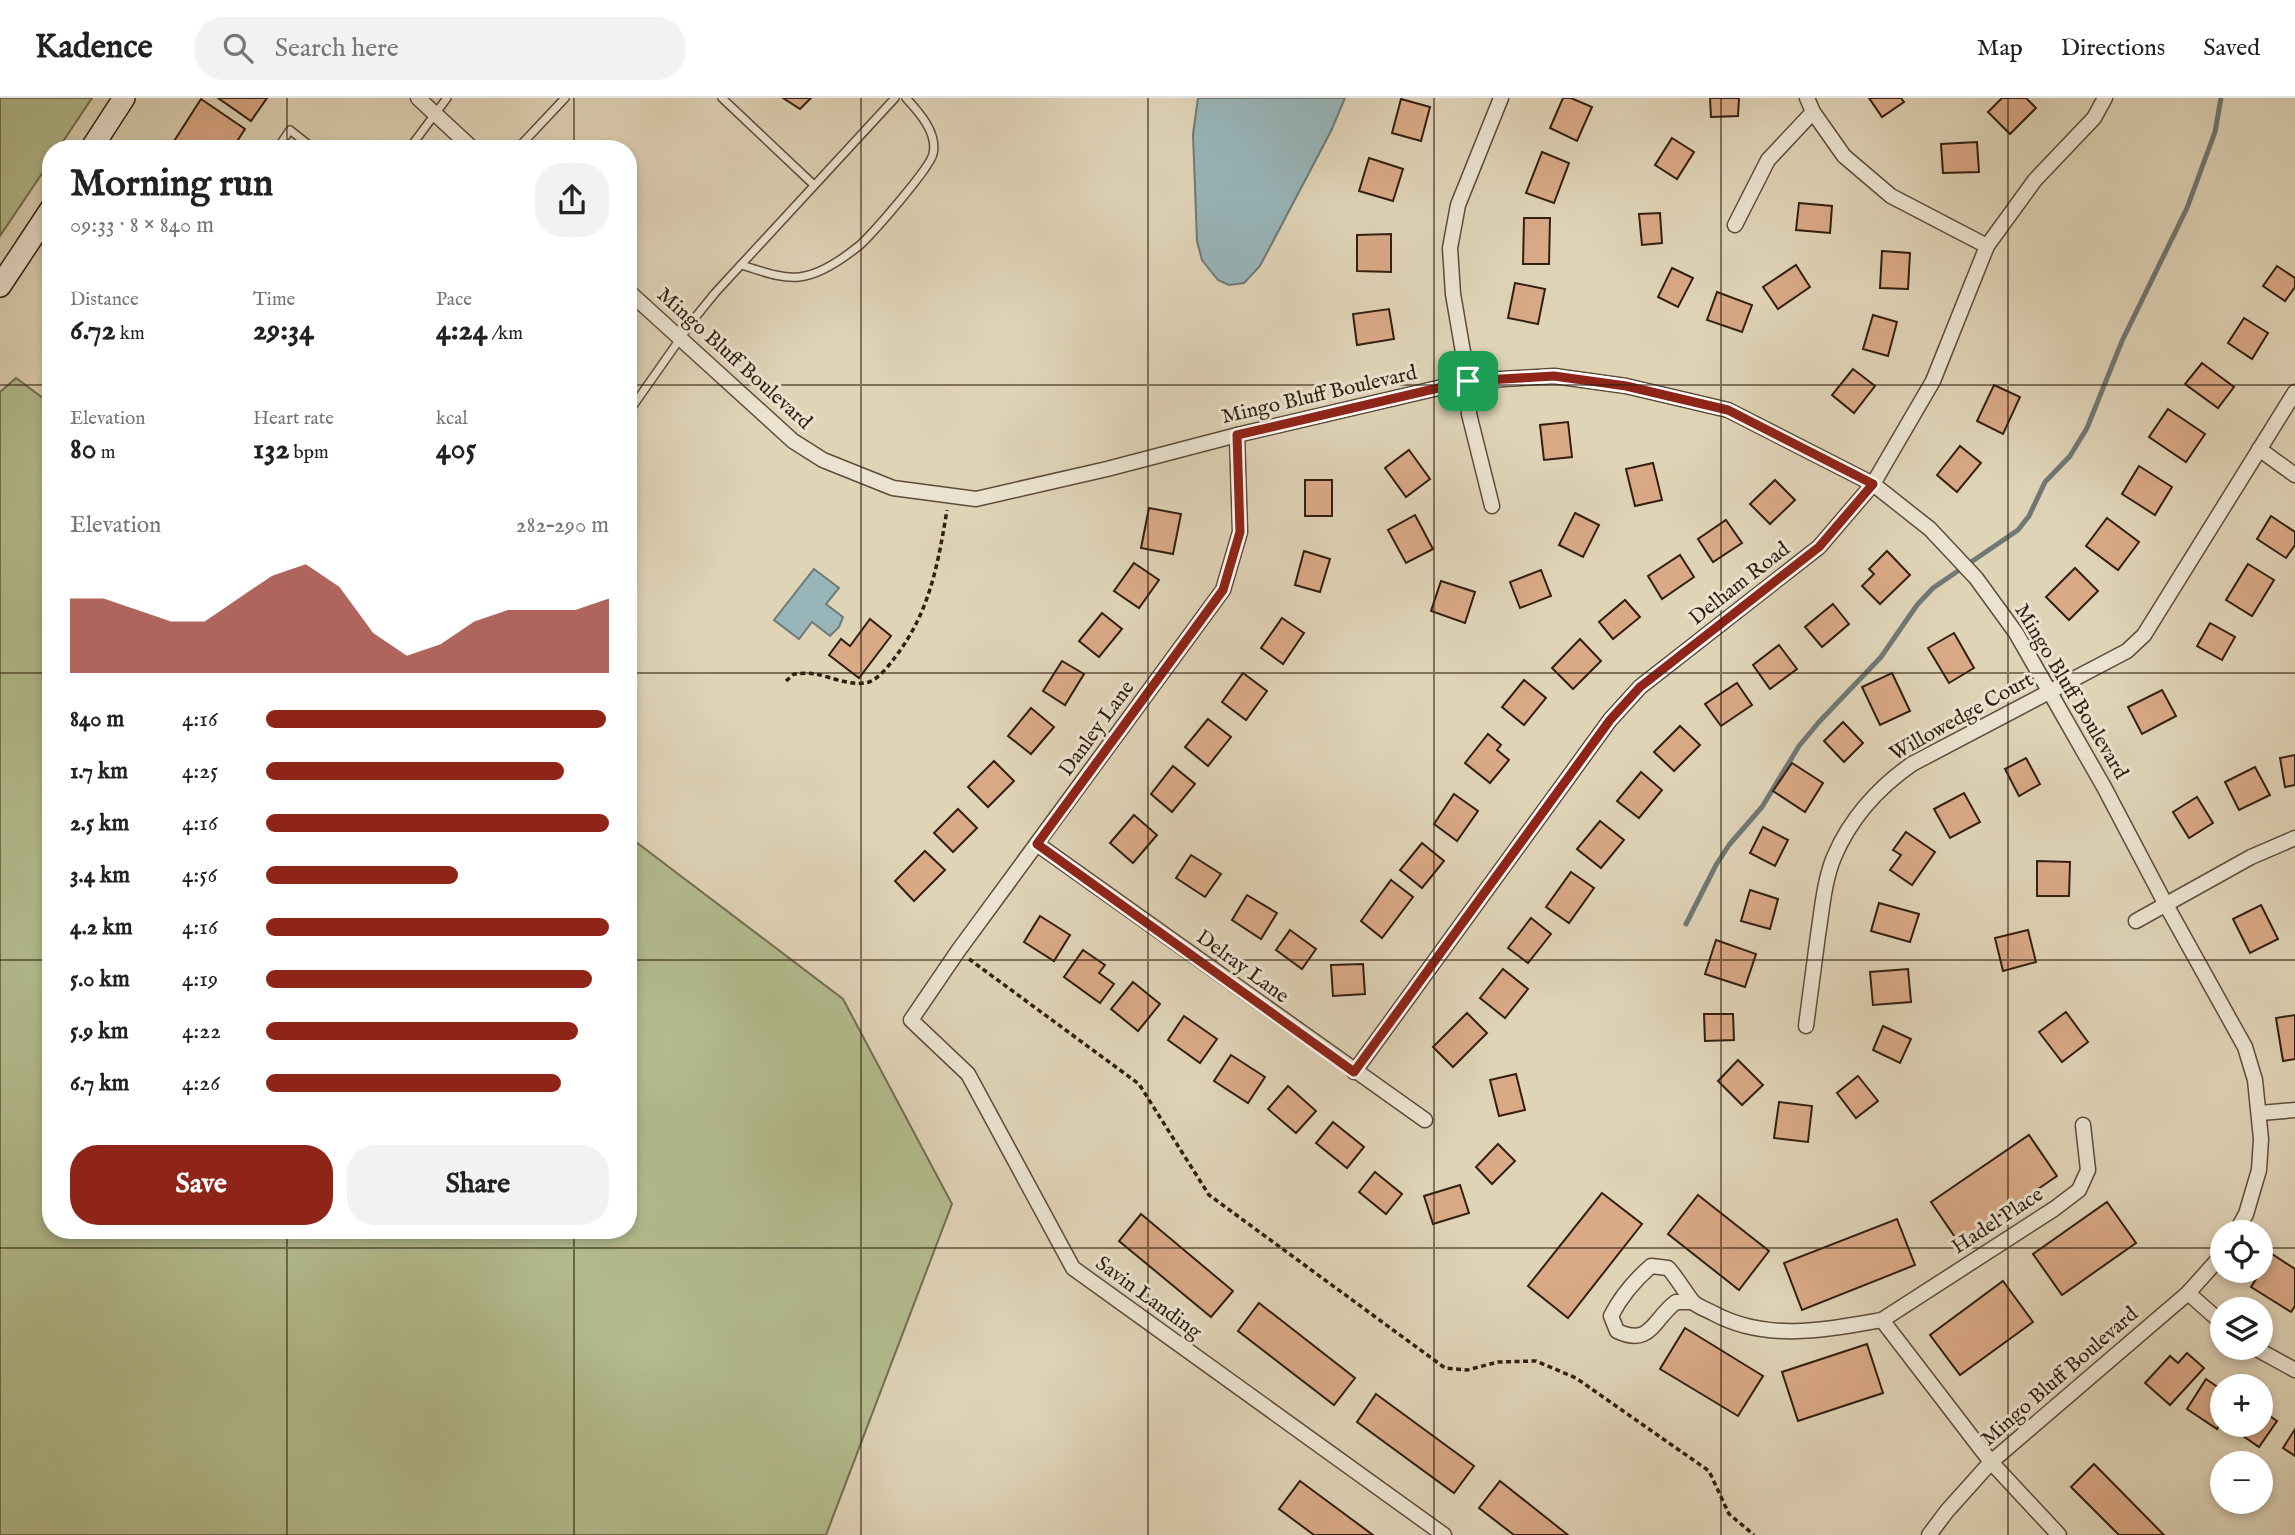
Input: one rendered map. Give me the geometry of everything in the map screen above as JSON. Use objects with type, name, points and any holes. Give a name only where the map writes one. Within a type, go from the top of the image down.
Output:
[{"type":"main road","points":[[96,140],[124,98]]},
{"type":"main road","points":[[0,286],[42,223]]},
{"type":"street","points":[[418,98],[464,140]]},
{"type":"street","points":[[1492,506],[1469,414],[1468,381],[1453,294],[1451,238],[1458,205],[1501,98]]},
{"type":"street","points":[[1807,98],[1813,112],[1844,156],[1891,196],[1987,246]]},
{"type":"street","name":"Delham Road","points":[[1354,1072],[1610,720],[1640,687],[1819,547],[1873,484],[1933,382],[1987,246],[2035,180],[2094,118],[2105,98]]},
{"type":"street","points":[[1735,225],[1768,160],[1813,112]]},
{"type":"street","name":"Mingo Bluff Boulevard","points":[[637,298],[793,442],[823,460],[893,488],[976,499],[1468,381],[1554,376],[1626,386],[1728,410],[1873,484],[1930,529],[1976,578],[2016,633],[2104,787],[2245,1046],[2255,1080],[2261,1139],[2259,1170],[2243,1220]]},
{"type":"street","name":"Willowedge Court","points":[[1806,1026],[1822,903],[1833,859],[1845,834],[1860,813],[1892,778],[1912,764],[2127,651],[2144,635],[2295,392]]},
{"type":"street","name":"Danley Lane","points":[[911,1020],[958,951],[1223,590],[1240,532],[1237,435]]},
{"type":"street","points":[[2259,449],[2295,475]]},
{"type":"street","points":[[2136,921],[2251,858],[2295,838]]},
{"type":"street","name":"Delray Lane","points":[[1037,844],[1425,1120]]},
{"type":"street","name":"Savin Landing","points":[[911,1020],[968,1074],[1073,1268],[1444,1535]]},
{"type":"street","points":[[2260,1113],[2295,1111]]},
{"type":"street","name":"Hadel Place","points":[[1693,1302],[1676,1302],[1647,1333],[1630,1337],[1617,1331],[1611,1316],[1618,1301],[1635,1279],[1651,1266],[1668,1268],[1693,1302],[1728,1321],[1755,1328],[1788,1332],[1824,1330],[1882,1321],[2079,1190],[2088,1170],[2083,1125]]},
{"type":"street","name":"Mingo Bluff Boulevard","points":[[1929,1535],[1992,1462],[2188,1293],[2210,1268]]},
{"type":"street","points":[[2188,1293],[2210,1312]]},
{"type":"street","points":[[1882,1321],[1992,1462],[2059,1535]]},
{"type":"street","points":[[2273,1358],[2295,1370]]},
{"type":"lane","points":[[416,140],[447,98]]},
{"type":"lane","points":[[525,140],[565,98]]},
{"type":"lane","points":[[722,98],[814,186]]},
{"type":"lane","points":[[637,400],[701,310],[895,98]]},
{"type":"lane","points":[[741,265],[777,275],[800,277],[818,271],[861,244],[926,170],[933,154],[933,140],[922,116],[906,98]]},
{"type":"lane","points":[[283,140],[290,130],[303,140]]},
{"type":"path","points":[[786,681],[794,674],[812,673],[851,682],[869,682],[885,670],[923,613],[933,582],[947,510]]},
{"type":"path","points":[[958,951],[1139,1084],[1209,1195],[1231,1212],[1445,1368],[1467,1370],[1499,1362],[1536,1361],[1576,1378],[1709,1471],[1729,1514],[1754,1535]]},
{"type":"green space","points":[[0,98],[92,98],[64,140],[42,140],[42,173],[0,236]]},
{"type":"green space","points":[[16,378],[42,397],[42,1239],[637,1239],[637,843],[843,999],[952,1204],[826,1535],[0,1535],[0,392]]},
{"type":"water","points":[[1198,98],[1345,98],[1331,131],[1260,266],[1244,283],[1229,285],[1218,280],[1202,260],[1197,241],[1193,134]]},
{"type":"water","points":[[814,569],[839,588],[826,604],[843,617],[839,627],[830,636],[812,622],[799,639],[774,620]]},
{"type":"building","points":[[218,98],[267,98],[251,121]]},
{"type":"building","points":[[783,98],[811,98],[800,109]]},
{"type":"building","points":[[1563,98],[1571,98],[1592,107],[1577,141],[1550,128]]},
{"type":"building","points":[[1710,98],[1739,98],[1738,116],[1711,117]]},
{"type":"building","points":[[1869,98],[1901,98],[1904,102],[1882,117]]},
{"type":"building","points":[[2002,98],[2026,98],[2036,108],[2010,134],[1988,112]]},
{"type":"building","points":[[201,99],[245,129],[238,140],[175,140]]},
{"type":"building","points":[[1401,99],[1430,107],[1421,141],[1392,133]]},
{"type":"building","points":[[1672,138],[1694,152],[1677,179],[1655,165]]},
{"type":"building","points":[[1977,142],[1979,172],[1943,173],[1941,144]]},
{"type":"building","points":[[1542,152],[1569,163],[1554,203],[1526,193]]},
{"type":"building","points":[[1369,158],[1403,169],[1393,201],[1359,191]]},
{"type":"building","points":[[1799,203],[1832,206],[1830,233],[1796,230]]},
{"type":"building","points":[[1660,213],[1662,243],[1642,245],[1639,214]]},
{"type":"building","points":[[1524,218],[1550,218],[1549,264],[1523,264]]},
{"type":"building","points":[[1391,234],[1391,272],[1357,271],[1357,235]]},
{"type":"building","points":[[1882,251],[1910,253],[1908,289],[1880,288]]},
{"type":"building","points":[[1796,265],[1810,287],[1778,309],[1763,287]]},
{"type":"building","points":[[2277,266],[2295,278],[2295,287],[2285,301],[2263,286]]},
{"type":"building","points":[[1672,268],[1693,278],[1678,307],[1658,297]]},
{"type":"building","points":[[1515,283],[1545,289],[1538,324],[1508,318]]},
{"type":"building","points":[[1717,292],[1752,305],[1742,332],[1707,320]]},
{"type":"building","points":[[1389,309],[1394,339],[1357,345],[1353,314]]},
{"type":"building","points":[[1873,315],[1897,322],[1888,356],[1863,349]]},
{"type":"building","points":[[2244,318],[2268,333],[2252,359],[2228,343]]},
{"type":"building","points":[[2202,363],[2234,387],[2218,408],[2185,384]]},
{"type":"building","points":[[1853,369],[1875,386],[1854,413],[1832,395]]},
{"type":"building","points":[[1994,385],[2020,397],[2003,434],[1977,421]]},
{"type":"building","points":[[2168,409],[2205,434],[2186,462],[2149,437]]},
{"type":"building","points":[[1568,422],[1572,457],[1544,460],[1540,425]]},
{"type":"building","points":[[1960,446],[1981,463],[1957,492],[1937,475]]},
{"type":"building","points":[[1409,450],[1430,479],[1406,497],[1385,468]]},
{"type":"building","points":[[1653,463],[1662,500],[1635,506],[1626,469]]},
{"type":"building","points":[[2139,466],[2172,487],[2155,515],[2122,494]]},
{"type":"building","points":[[1305,480],[1332,480],[1332,516],[1305,516]]},
{"type":"building","points":[[1775,480],[1795,500],[1770,524],[1750,504]]},
{"type":"building","points":[[1149,508],[1181,514],[1173,554],[1141,548]]},
{"type":"building","points":[[1575,513],[1599,525],[1583,557],[1559,545]]},
{"type":"building","points":[[1415,515],[1433,549],[1406,563],[1388,530]]},
{"type":"building","points":[[2271,516],[2295,532],[2295,545],[2286,558],[2257,539]]},
{"type":"building","points":[[2107,518],[2139,542],[2118,570],[2086,546]]},
{"type":"building","points":[[1726,520],[1742,543],[1713,562],[1698,539]]},
{"type":"building","points":[[1304,551],[1330,559],[1320,592],[1295,585]]},
{"type":"building","points":[[1887,551],[1910,575],[1880,604],[1862,586],[1874,574],[1869,569]]},
{"type":"building","points":[[1680,555],[1694,577],[1662,599],[1648,576]]},
{"type":"building","points":[[1134,563],[1159,580],[1139,608],[1114,591]]},
{"type":"building","points":[[2248,564],[2274,580],[2252,616],[2226,600]]},
{"type":"building","points":[[2075,568],[2098,591],[2069,620],[2046,597]]},
{"type":"building","points":[[1541,570],[1551,596],[1520,608],[1510,582]]},
{"type":"building","points":[[1441,581],[1475,592],[1465,623],[1431,611]]},
{"type":"building","points":[[1625,600],[1640,617],[1613,639],[1599,622]]},
{"type":"building","points":[[1833,604],[1849,624],[1822,647],[1805,627]]},
{"type":"building","points":[[1102,613],[1122,629],[1099,657],[1079,641]]},
{"type":"building","points":[[1282,618],[1304,633],[1283,664],[1261,648]]},
{"type":"building","points":[[870,619],[891,636],[859,678],[829,655],[841,639],[850,646]]},
{"type":"building","points":[[2210,623],[2235,637],[2222,660],[2197,646]]},
{"type":"building","points":[[1954,633],[1974,668],[1949,683],[1928,648]]},
{"type":"building","points":[[1580,639],[1601,661],[1573,689],[1552,668]]},
{"type":"building","points":[[1779,645],[1797,669],[1770,689],[1753,665]]},
{"type":"building","points":[[1062,661],[1084,674],[1065,705],[1043,691]]},
{"type":"building","points":[[1243,673],[1267,691],[1246,720],[1222,702]]},
{"type":"building","points":[[1892,673],[1910,711],[1880,725],[1862,687]]},
{"type":"building","points":[[1524,680],[1546,698],[1524,725],[1502,707]]},
{"type":"building","points":[[1737,683],[1752,705],[1721,726],[1705,704]]},
{"type":"building","points":[[2162,690],[2176,716],[2142,734],[2128,707]]},
{"type":"building","points":[[1031,708],[1054,727],[1031,754],[1008,736]]},
{"type":"building","points":[[1208,719],[1231,737],[1208,766],[1185,747]]},
{"type":"building","points":[[1843,722],[1863,743],[1844,762],[1824,741]]},
{"type":"building","points":[[1680,726],[1700,745],[1674,771],[1654,752]]},
{"type":"building","points":[[1488,734],[1501,745],[1497,750],[1509,760],[1490,783],[1465,763]]},
{"type":"building","points":[[2295,755],[2295,785],[2285,787],[2280,758]]},
{"type":"building","points":[[2026,758],[2040,784],[2019,796],[2005,769]]},
{"type":"building","points":[[994,761],[1014,781],[988,807],[968,787]]},
{"type":"building","points":[[1792,763],[1823,783],[1805,812],[1773,791]]},
{"type":"building","points":[[1173,766],[1195,784],[1172,812],[1151,794]]},
{"type":"building","points":[[2255,767],[2270,795],[2239,810],[2225,782]]},
{"type":"building","points":[[1641,772],[1662,790],[1639,818],[1617,801]]},
{"type":"building","points":[[1964,793],[1980,822],[1950,838],[1934,809]]},
{"type":"building","points":[[1454,794],[1478,811],[1457,841],[1434,824]]},
{"type":"building","points":[[2197,797],[2213,823],[2189,838],[2173,812]]},
{"type":"building","points":[[958,809],[977,828],[953,852],[934,833]]},
{"type":"building","points":[[1134,815],[1157,835],[1133,863],[1110,843]]},
{"type":"building","points":[[1600,821],[1624,840],[1601,868],[1577,849]]},
{"type":"building","points":[[1763,827],[1788,840],[1775,866],[1750,853]]},
{"type":"building","points":[[1906,832],[1935,852],[1912,885],[1890,870],[1901,855],[1893,850]]},
{"type":"building","points":[[1422,843],[1444,861],[1422,888],[1400,870]]},
{"type":"building","points":[[925,851],[945,870],[914,901],[895,881]]},
{"type":"building","points":[[1191,855],[1221,874],[1205,897],[1176,878]]},
{"type":"building","points":[[2037,861],[2070,862],[2069,896],[2037,896]]},
{"type":"building","points":[[1571,872],[1594,888],[1569,923],[1546,907]]},
{"type":"building","points":[[1391,880],[1413,897],[1382,938],[1361,921]]},
{"type":"building","points":[[1750,890],[1778,899],[1770,929],[1741,921]]},
{"type":"building","points":[[1247,895],[1277,913],[1261,939],[1232,920]]},
{"type":"building","points":[[1879,903],[1919,914],[1910,942],[1871,931]]},
{"type":"building","points":[[2261,905],[2278,939],[2250,953],[2233,919]]},
{"type":"building","points":[[1040,916],[1070,935],[1054,961],[1024,942]]},
{"type":"building","points":[[1531,918],[1551,934],[1528,963],[1508,948]]},
{"type":"building","points":[[1290,930],[1316,949],[1302,969],[1276,950]]},
{"type":"building","points":[[2028,930],[2036,962],[2003,971],[1995,938]]},
{"type":"building","points":[[1716,940],[1756,954],[1745,987],[1705,974]]},
{"type":"building","points":[[1083,950],[1105,965],[1099,973],[1114,984],[1100,1003],[1064,977]]},
{"type":"building","points":[[1363,964],[1365,994],[1333,996],[1331,965]]},
{"type":"building","points":[[1503,969],[1528,989],[1505,1018],[1480,998]]},
{"type":"building","points":[[1908,969],[1911,1002],[1873,1005],[1870,972]]},
{"type":"building","points":[[1133,982],[1160,1004],[1138,1031],[1111,1009]]},
{"type":"building","points":[[2066,1012],[2088,1042],[2062,1062],[2039,1032]]},
{"type":"building","points":[[1467,1013],[1487,1033],[1453,1067],[1433,1047]]},
{"type":"building","points":[[1704,1014],[1733,1014],[1734,1040],[1705,1041]]},
{"type":"building","points":[[2295,1015],[2295,1059],[2283,1061],[2276,1018]]},
{"type":"building","points":[[1184,1016],[1217,1039],[1200,1063],[1168,1040]]},
{"type":"building","points":[[1883,1026],[1911,1039],[1900,1063],[1873,1050]]},
{"type":"building","points":[[1231,1055],[1265,1077],[1248,1103],[1214,1081]]},
{"type":"building","points":[[1738,1060],[1763,1085],[1742,1105],[1718,1081]]},
{"type":"building","points":[[1516,1074],[1525,1110],[1499,1116],[1490,1080]]},
{"type":"building","points":[[1858,1076],[1878,1101],[1856,1118],[1837,1093]]},
{"type":"building","points":[[1288,1086],[1316,1111],[1296,1133],[1268,1109]]},
{"type":"building","points":[[1779,1102],[1812,1106],[1808,1142],[1774,1138]]},
{"type":"building","points":[[1333,1122],[1364,1147],[1347,1168],[1316,1143]]},
{"type":"building","points":[[2029,1135],[2057,1176],[1959,1243],[1931,1202]]},
{"type":"building","points":[[1498,1144],[1515,1161],[1492,1184],[1476,1167]]},
{"type":"building","points":[[1375,1172],[1402,1194],[1386,1214],[1359,1192]]},
{"type":"building","points":[[1460,1185],[1469,1213],[1433,1224],[1424,1196]]},
{"type":"building","points":[[1602,1193],[1642,1224],[1568,1318],[1528,1286]]},
{"type":"building","points":[[1698,1195],[1769,1251],[1739,1290],[1668,1234]]},
{"type":"building","points":[[2107,1202],[2136,1243],[2062,1295],[2033,1254]]},
{"type":"building","points":[[1141,1214],[1233,1291],[1211,1317],[1119,1241]]},
{"type":"building","points":[[1897,1219],[1915,1265],[1802,1310],[1784,1263]]},
{"type":"building","points":[[2273,1255],[2295,1269],[2295,1306],[2291,1312],[2273,1301],[2273,1297],[2267,1297],[2251,1287],[2254,1283],[2273,1283]]},
{"type":"building","points":[[2003,1281],[2033,1322],[1960,1375],[1930,1335]]},
{"type":"building","points":[[1259,1303],[1355,1378],[1334,1405],[1238,1331]]},
{"type":"building","points":[[1685,1328],[1763,1376],[1738,1416],[1660,1369]]},
{"type":"building","points":[[1867,1344],[1883,1393],[1798,1421],[1782,1372]]},
{"type":"building","points":[[2187,1353],[2204,1368],[2170,1405],[2145,1383],[2170,1356],[2178,1363]]},
{"type":"building","points":[[2206,1379],[2210,1382],[2210,1424],[2187,1409]]},
{"type":"building","points":[[1376,1394],[1474,1466],[1454,1493],[1357,1422]]},
{"type":"building","points":[[2295,1429],[2295,1456],[2283,1448]]},
{"type":"building","points":[[2245,1437],[2266,1437],[2259,1447]]},
{"type":"building","points":[[2094,1464],[2164,1535],[2119,1535],[2071,1487]]},
{"type":"building","points":[[1300,1481],[1373,1535],[1314,1535],[1279,1509]]},
{"type":"building","points":[[1500,1481],[1568,1535],[1514,1535],[1479,1508]]},
{"type":"waterway","points":[[1686,924],[1716,865],[1729,845],[1762,807],[1799,746],[1881,657],[1917,605],[1933,588],[2018,530],[2029,516],[2045,482],[2070,456],[2087,428],[2122,341],[2187,208],[2215,132],[2221,98]]},
{"type":"route","points":[[1554,376],[1626,386],[1728,410],[1873,484],[1819,547],[1640,687],[1610,720],[1354,1072],[1037,844],[1223,590],[1240,532],[1237,435],[1468,381],[1554,376]]}]
